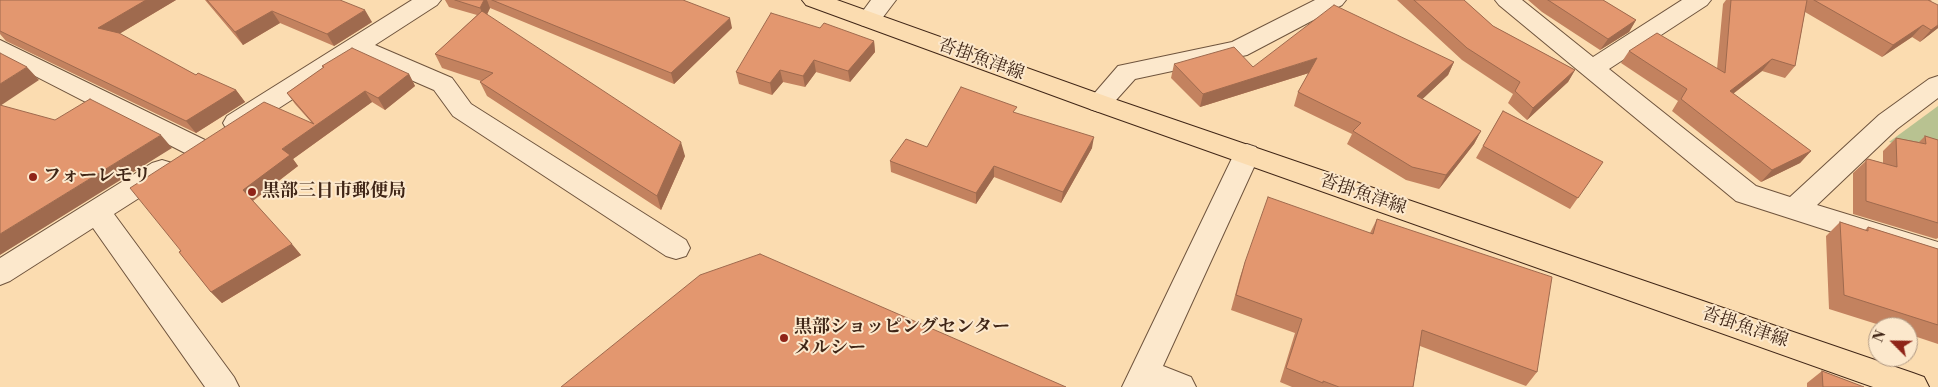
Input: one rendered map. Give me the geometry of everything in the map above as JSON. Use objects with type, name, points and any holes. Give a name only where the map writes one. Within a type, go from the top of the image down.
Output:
[{"type":"main road","name":"沓掛魚津線","points":[[814,0],[877,10],[1099,102],[1913,387]]},
{"type":"street","points":[[0,273],[98,213],[196,147],[357,48],[429,0]]},
{"type":"street","points":[[1099,102],[1127,72],[1238,49],[1334,0]]},
{"type":"street","points":[[1507,0],[1746,194],[1938,254]]},
{"type":"street","points":[[1593,68],[1699,0]]},
{"type":"street","points":[[0,48],[196,147]]},
{"type":"street","points":[[357,48],[443,84],[462,110],[676,248]]},
{"type":"street","points":[[1795,209],[1888,122],[1938,85]]},
{"type":"street","points":[[1180,387],[1142,380],[1247,154]]},
{"type":"street","points":[[98,213],[223,387]]},
{"type":"green space","points":[[1938,106],[1938,155],[1889,142]]},
{"type":"building","points":[[0,0],[146,0],[98,28],[119,33],[196,75],[198,73],[236,90],[186,121],[0,31]]},
{"type":"building","points":[[207,0],[340,0],[365,10],[327,34],[272,11],[235,32]]},
{"type":"building","points":[[455,0],[484,0],[480,8]]},
{"type":"building","points":[[492,0],[683,0],[730,18],[671,73]]},
{"type":"building","points":[[1414,0],[1464,0],[1493,26],[1575,70],[1533,108],[1515,91],[1520,82],[1467,48]]},
{"type":"building","points":[[1548,0],[1603,0],[1636,20],[1608,39]]},
{"type":"building","points":[[1731,0],[1807,0],[1795,66],[1772,59],[1730,91],[1811,151],[1772,170],[1681,99],[1687,89],[1629,51],[1657,33],[1725,73]]},
{"type":"building","points":[[1814,0],[1928,0],[1938,5],[1938,25],[1931,30],[1923,25],[1893,45]]},
{"type":"building","points":[[1334,5],[1454,62],[1417,96],[1481,131],[1446,175],[1412,167],[1353,131],[1361,123],[1298,92],[1317,58],[1203,94],[1174,64],[1234,47],[1253,67]]},
{"type":"building","points":[[482,11],[681,142],[657,196],[480,82],[493,73],[435,54]]},
{"type":"building","points":[[771,13],[820,28],[824,23],[874,41],[848,71],[814,60],[803,76],[780,70],[770,83],[736,72]]},
{"type":"building","points":[[352,48],[409,74],[378,98],[365,91],[282,149],[290,155],[243,190],[292,244],[211,292],[179,252],[181,251],[130,188],[264,102],[314,124],[287,93],[324,67],[322,66]]},
{"type":"building","points":[[0,53],[27,67],[0,84]]},
{"type":"building","points":[[961,87],[1017,107],[1013,112],[1094,137],[1063,192],[994,166],[976,193],[890,161],[906,139],[927,147]]},
{"type":"building","points":[[90,99],[161,135],[0,234],[0,105],[55,120]]},
{"type":"building","points":[[1503,111],[1603,162],[1578,198],[1483,146]]},
{"type":"building","points":[[1925,136],[1938,140],[1938,223],[1866,201],[1866,160],[1897,167],[1896,138],[1926,144]]},
{"type":"building","points":[[1268,197],[1373,234],[1377,219],[1552,277],[1537,372],[1422,330],[1413,387],[1339,387],[1323,381],[1323,383],[1286,368],[1302,319],[1236,295],[1245,262]]},
{"type":"building","points":[[1840,222],[1868,231],[1868,227],[1938,249],[1938,325],[1918,319],[1918,317],[1844,295]]},
{"type":"building","name":"黒部ショッピングセンター メルシー","points":[[760,254],[1066,387],[561,387],[700,275]]},
{"type":"building","points":[[1822,371],[1864,387],[1823,387]]},
{"type":"place","name":"フォーレモリ","points":[[33,177]]},
{"type":"place","name":"黒部三日市郵便局","points":[[252,192]]},
{"type":"place","name":"黒部ショッピングセンター メルシー","points":[[784,338]]}]
